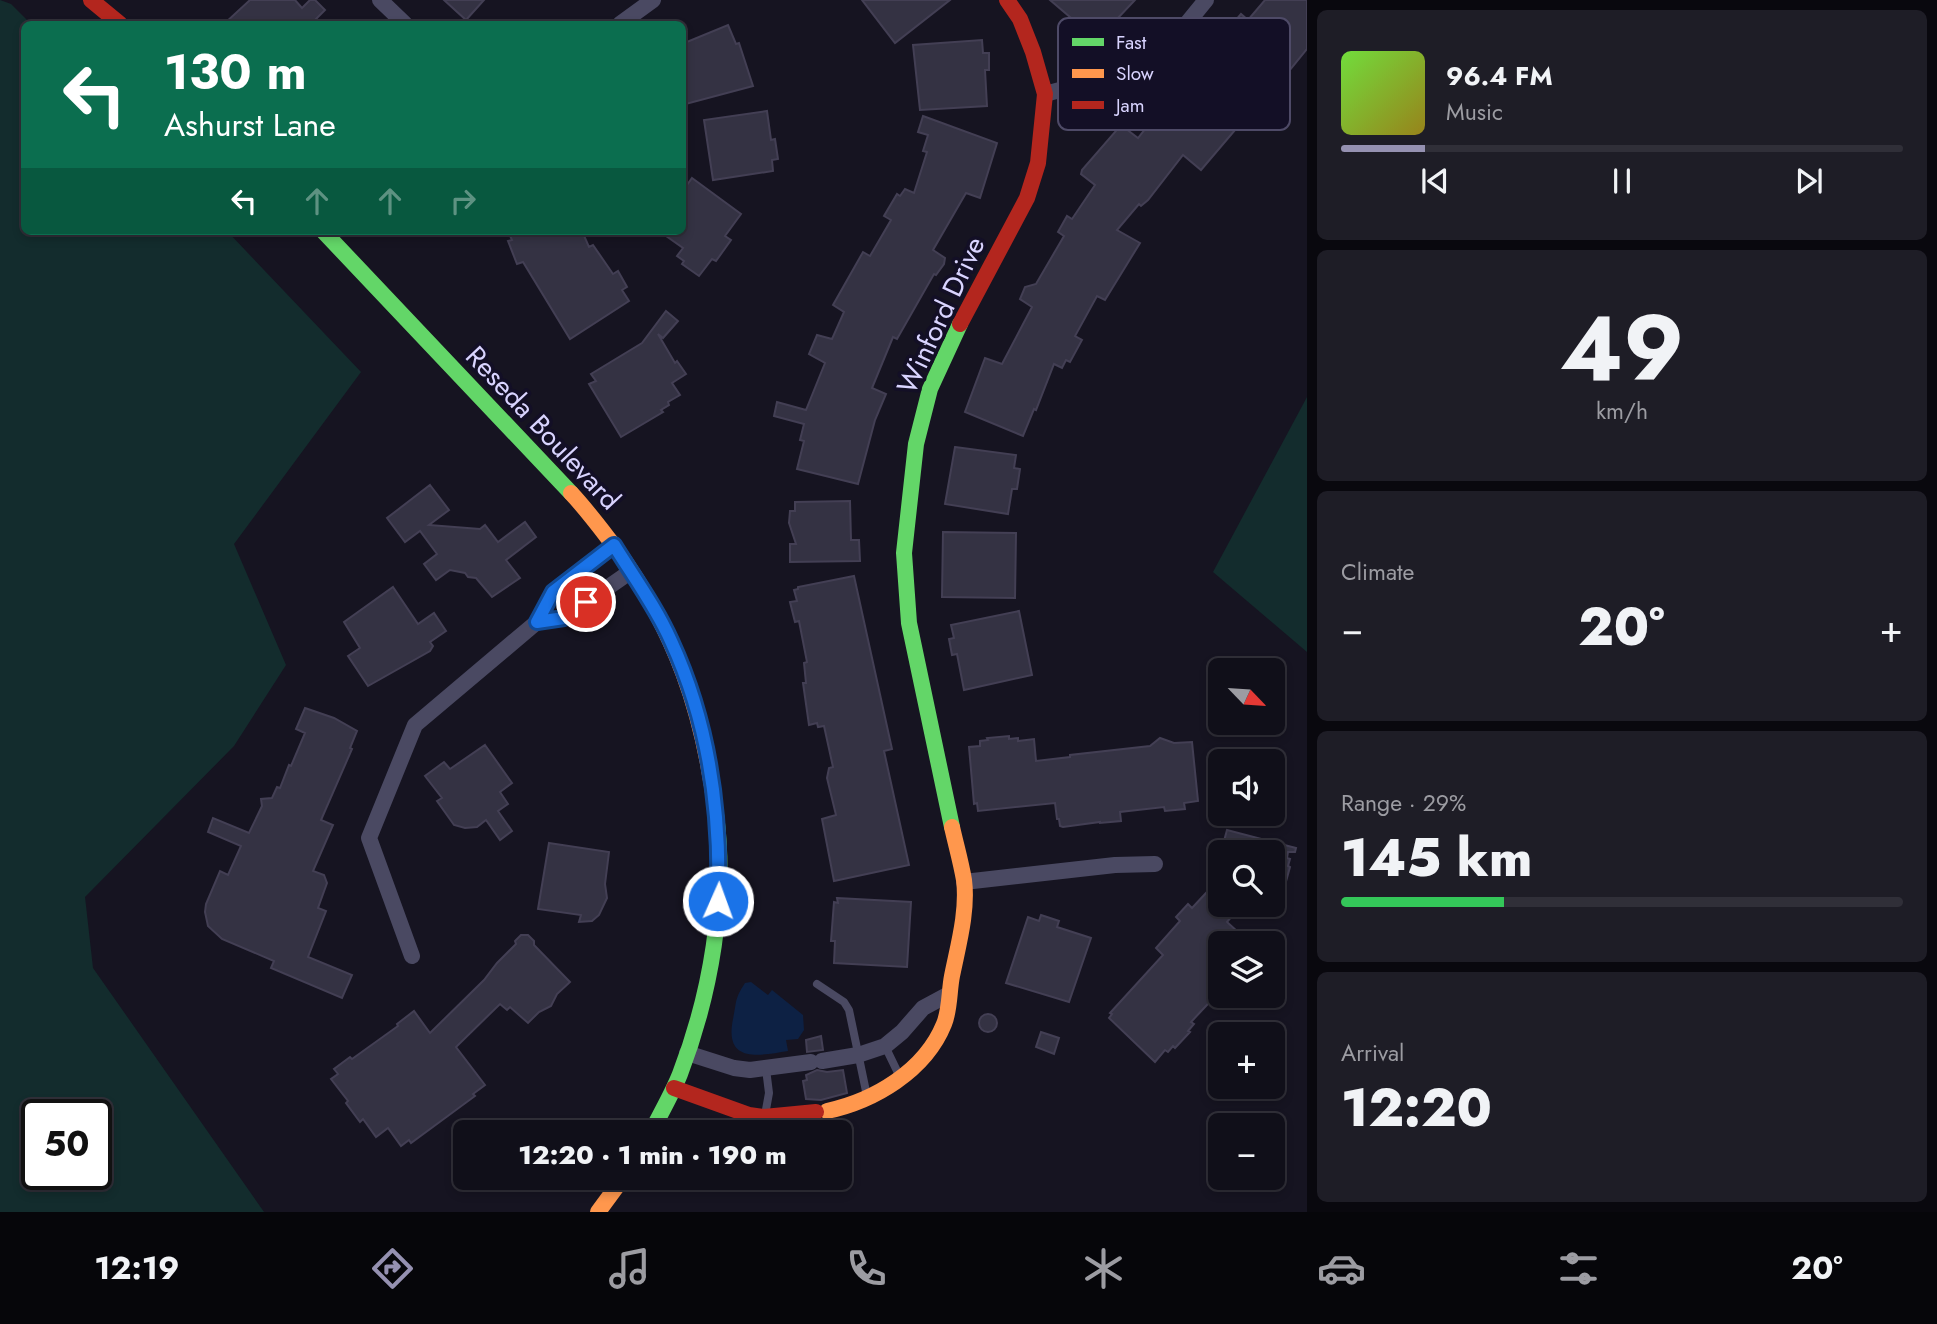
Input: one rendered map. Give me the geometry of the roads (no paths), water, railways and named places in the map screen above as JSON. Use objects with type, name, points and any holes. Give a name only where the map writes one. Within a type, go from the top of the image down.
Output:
[{"type":"street","points":[[92,0],[116,21]]},
{"type":"street","points":[[380,0],[402,21]]},
{"type":"street","points":[[624,21],[653,0]]},
{"type":"street","name":"Winford Drive","points":[[674,1088],[749,1115],[764,1117],[848,1108],[868,1099],[900,1078],[928,1051],[946,1022],[948,994],[960,946],[964,882],[909,623],[904,553],[916,444],[930,388],[953,337],[1027,198],[1038,163],[1045,94],[1034,52],[1020,19],[1007,0]]},
{"type":"street","points":[[1191,18],[1206,0]]},
{"type":"street","points":[[1045,94],[1058,90]]},
{"type":"street","name":"Reseda Boulevard","points":[[327,235],[582,504],[614,545],[653,606],[685,674],[703,735],[717,815],[719,860],[713,952],[703,1001],[674,1088],[657,1120]]},
{"type":"street","points":[[412,956],[369,838],[415,725],[537,622],[553,592],[614,545]]},
{"type":"street","points":[[537,622],[564,618],[630,572]]},
{"type":"street","points":[[964,882],[1115,865],[1154,864]]},
{"type":"street","points":[[687,1053],[734,1068],[766,1069],[858,1055],[885,1046],[902,1032],[923,1008],[948,994]]},
{"type":"street","points":[[598,1212],[614,1190]]},
{"type":"lane","points":[[817,984],[844,1002],[849,1010],[868,1099]]},
{"type":"lane","points":[[885,1046],[900,1078]]},
{"type":"lane","points":[[764,1117],[769,1093],[766,1069]]},
{"type":"water","points":[[751,982],[768,995],[772,990],[803,1015],[804,1030],[798,1039],[786,1040],[788,1051],[755,1055],[739,1050],[734,1043],[732,1033],[736,1001],[745,983]]}]
